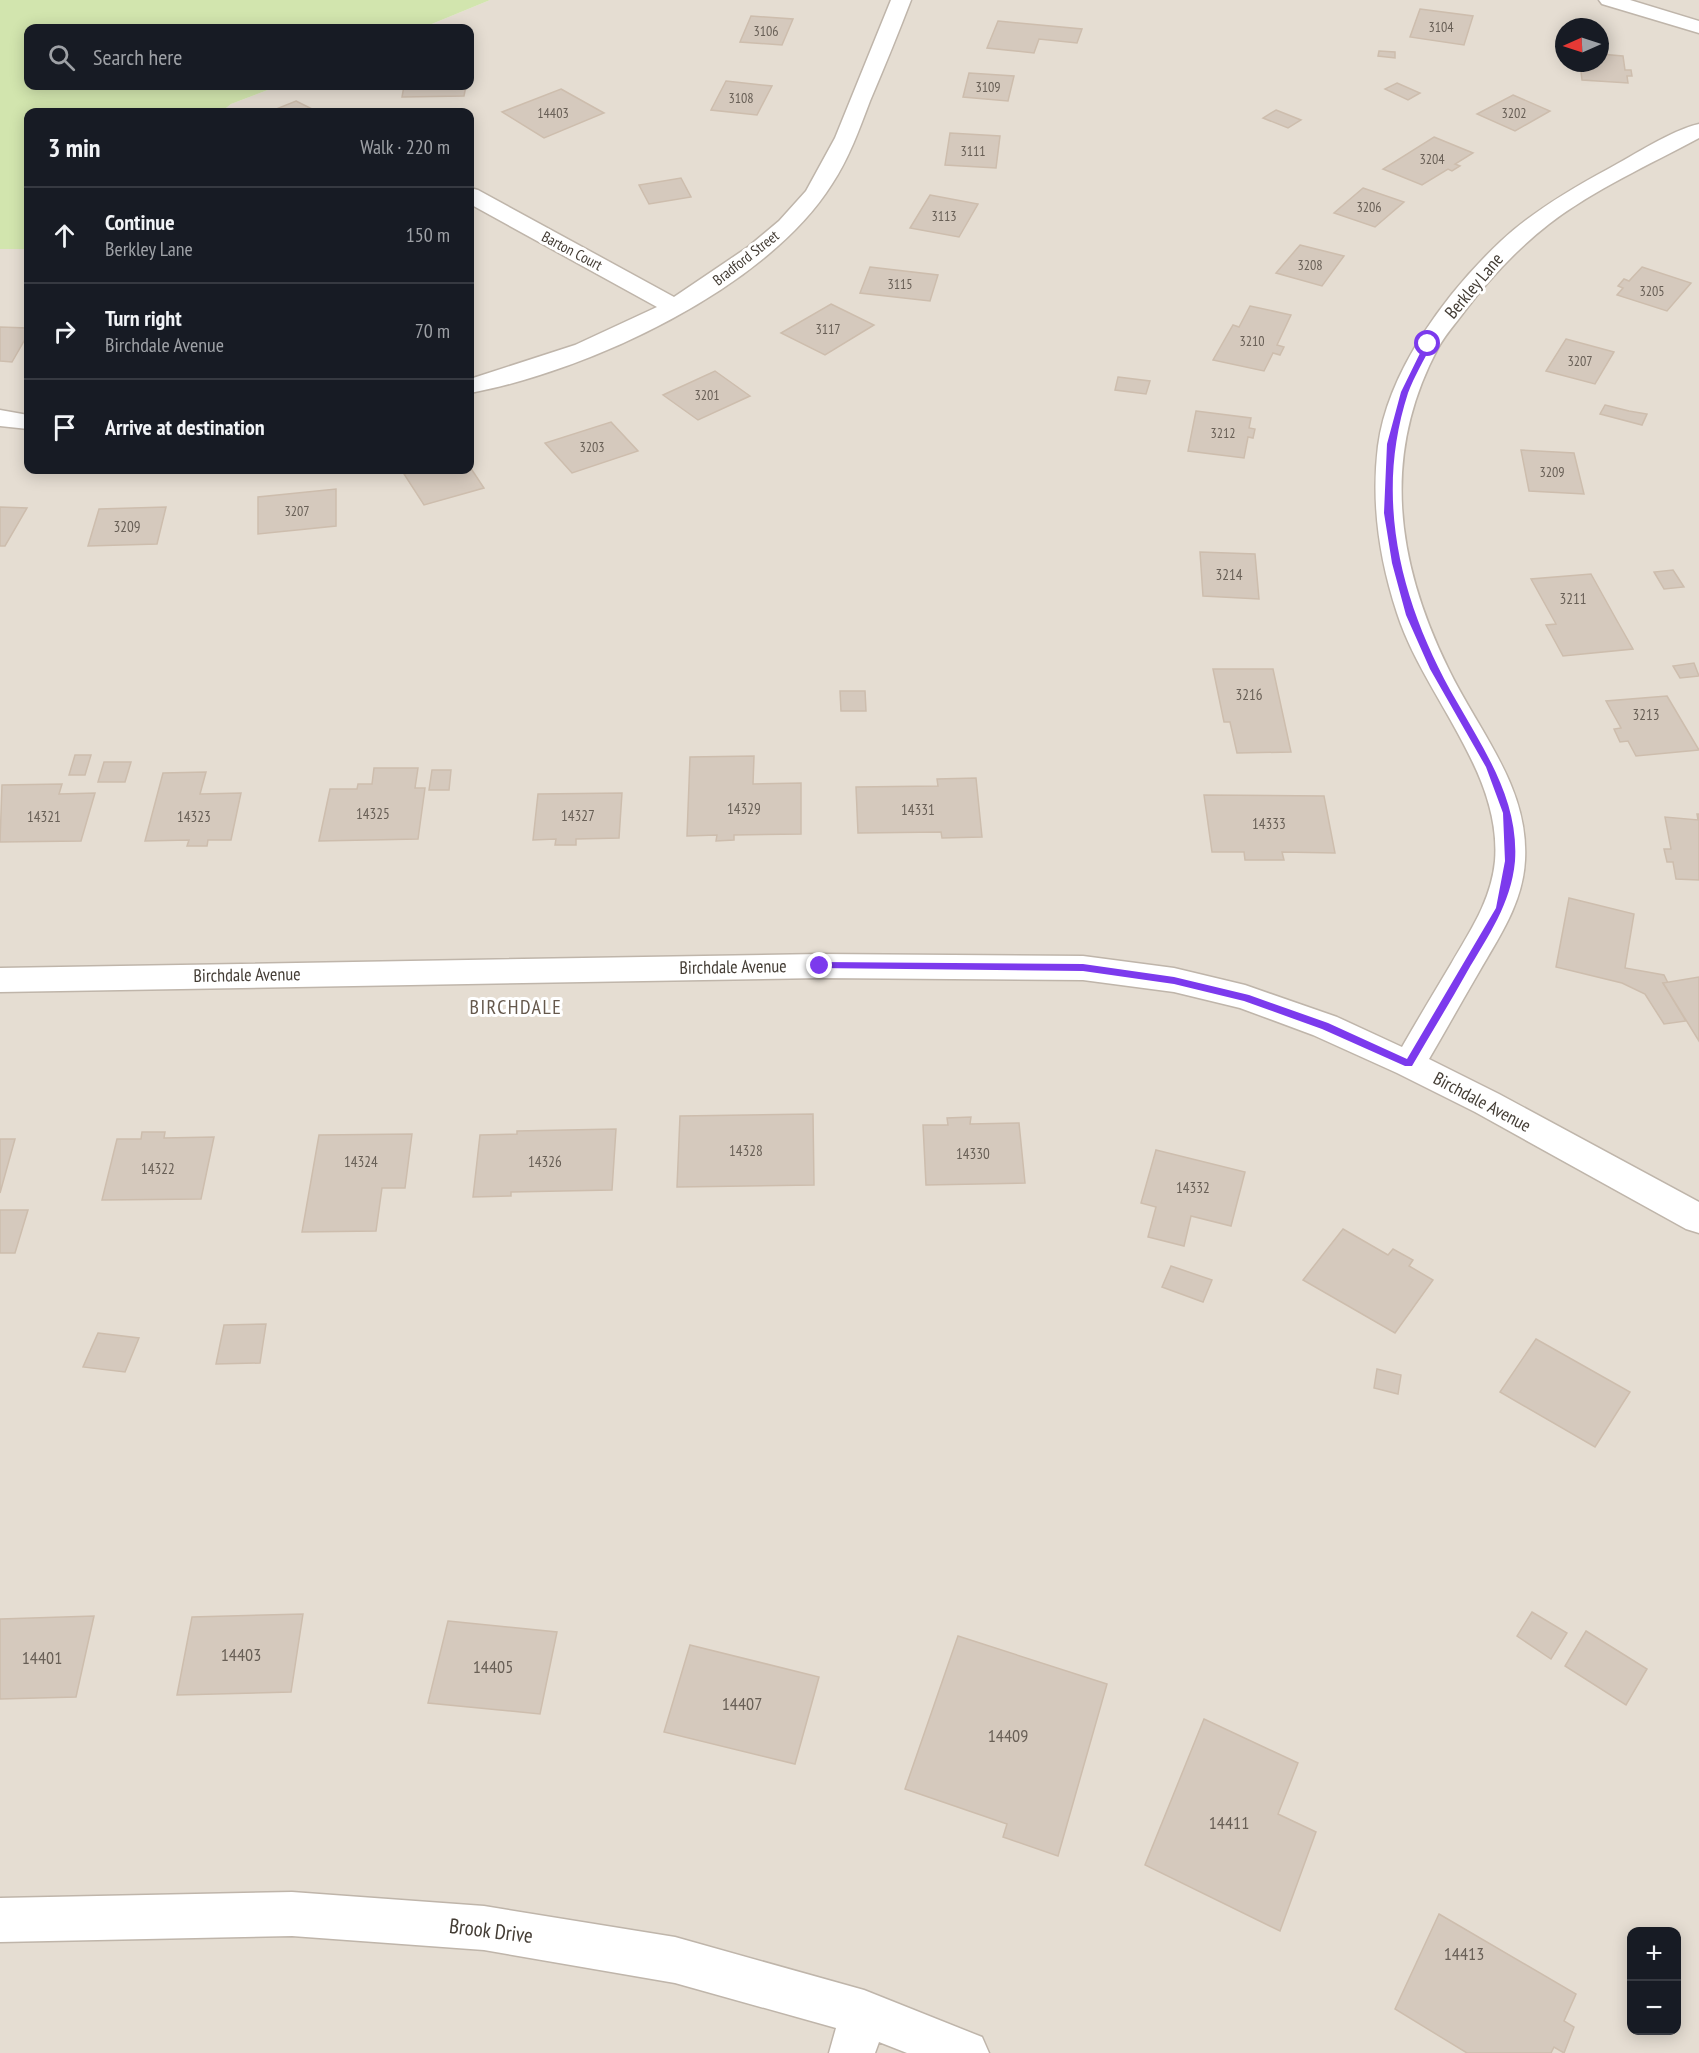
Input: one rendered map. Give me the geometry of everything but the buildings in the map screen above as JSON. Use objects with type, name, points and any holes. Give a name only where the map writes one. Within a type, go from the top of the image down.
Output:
[{"type":"street","name":"Bradford Street","points":[[474,385],[518,374],[592,347],[675,307],[735,268],[780,232],[813,196],[837,159],[901,0]]},
{"type":"street","points":[[1609,0],[1699,27]]},
{"type":"street","name":"Berkley Lane","points":[[1409,1064],[1500,908],[1510,861],[1507,813],[1490,767],[1434,669],[1410,615],[1396,563],[1388,513],[1391,444],[1405,392],[1428,344],[1472,285],[1509,246],[1543,218],[1602,181],[1699,130]]},
{"type":"street","name":"Barton Court","points":[[474,197],[675,307]]},
{"type":"street","points":[[0,418],[24,421]]},
{"type":"street","name":"Birchdale Avenue","points":[[0,980],[820,966],[1083,968],[1174,980],[1245,997],[1325,1026],[1409,1064],[1487,1103],[1699,1219]]},
{"type":"street","name":"Brook Drive","points":[[0,1920],[292,1914],[484,1928],[675,1960],[858,2033],[966,2053]]},
{"type":"shaded area","points":[[490,0],[1699,0],[1699,2053],[0,2053],[0,249],[24,249],[24,474],[474,474],[474,108],[226,108],[268,90],[474,90],[474,24],[432,24]]},
{"type":"green space","points":[[0,0],[490,0],[432,24],[24,24],[24,90],[268,90],[226,108],[24,108],[24,249],[0,249]]},
{"type":"district","name":"BIRCHDALE","points":[[516,1007]]},
{"type":"route","points":[[820,966],[1083,968],[1174,980],[1245,997],[1325,1026],[1409,1064],[1500,908],[1510,861],[1507,813],[1490,767],[1434,669],[1410,615],[1396,563],[1388,513],[1391,444],[1405,392],[1428,344]]}]
